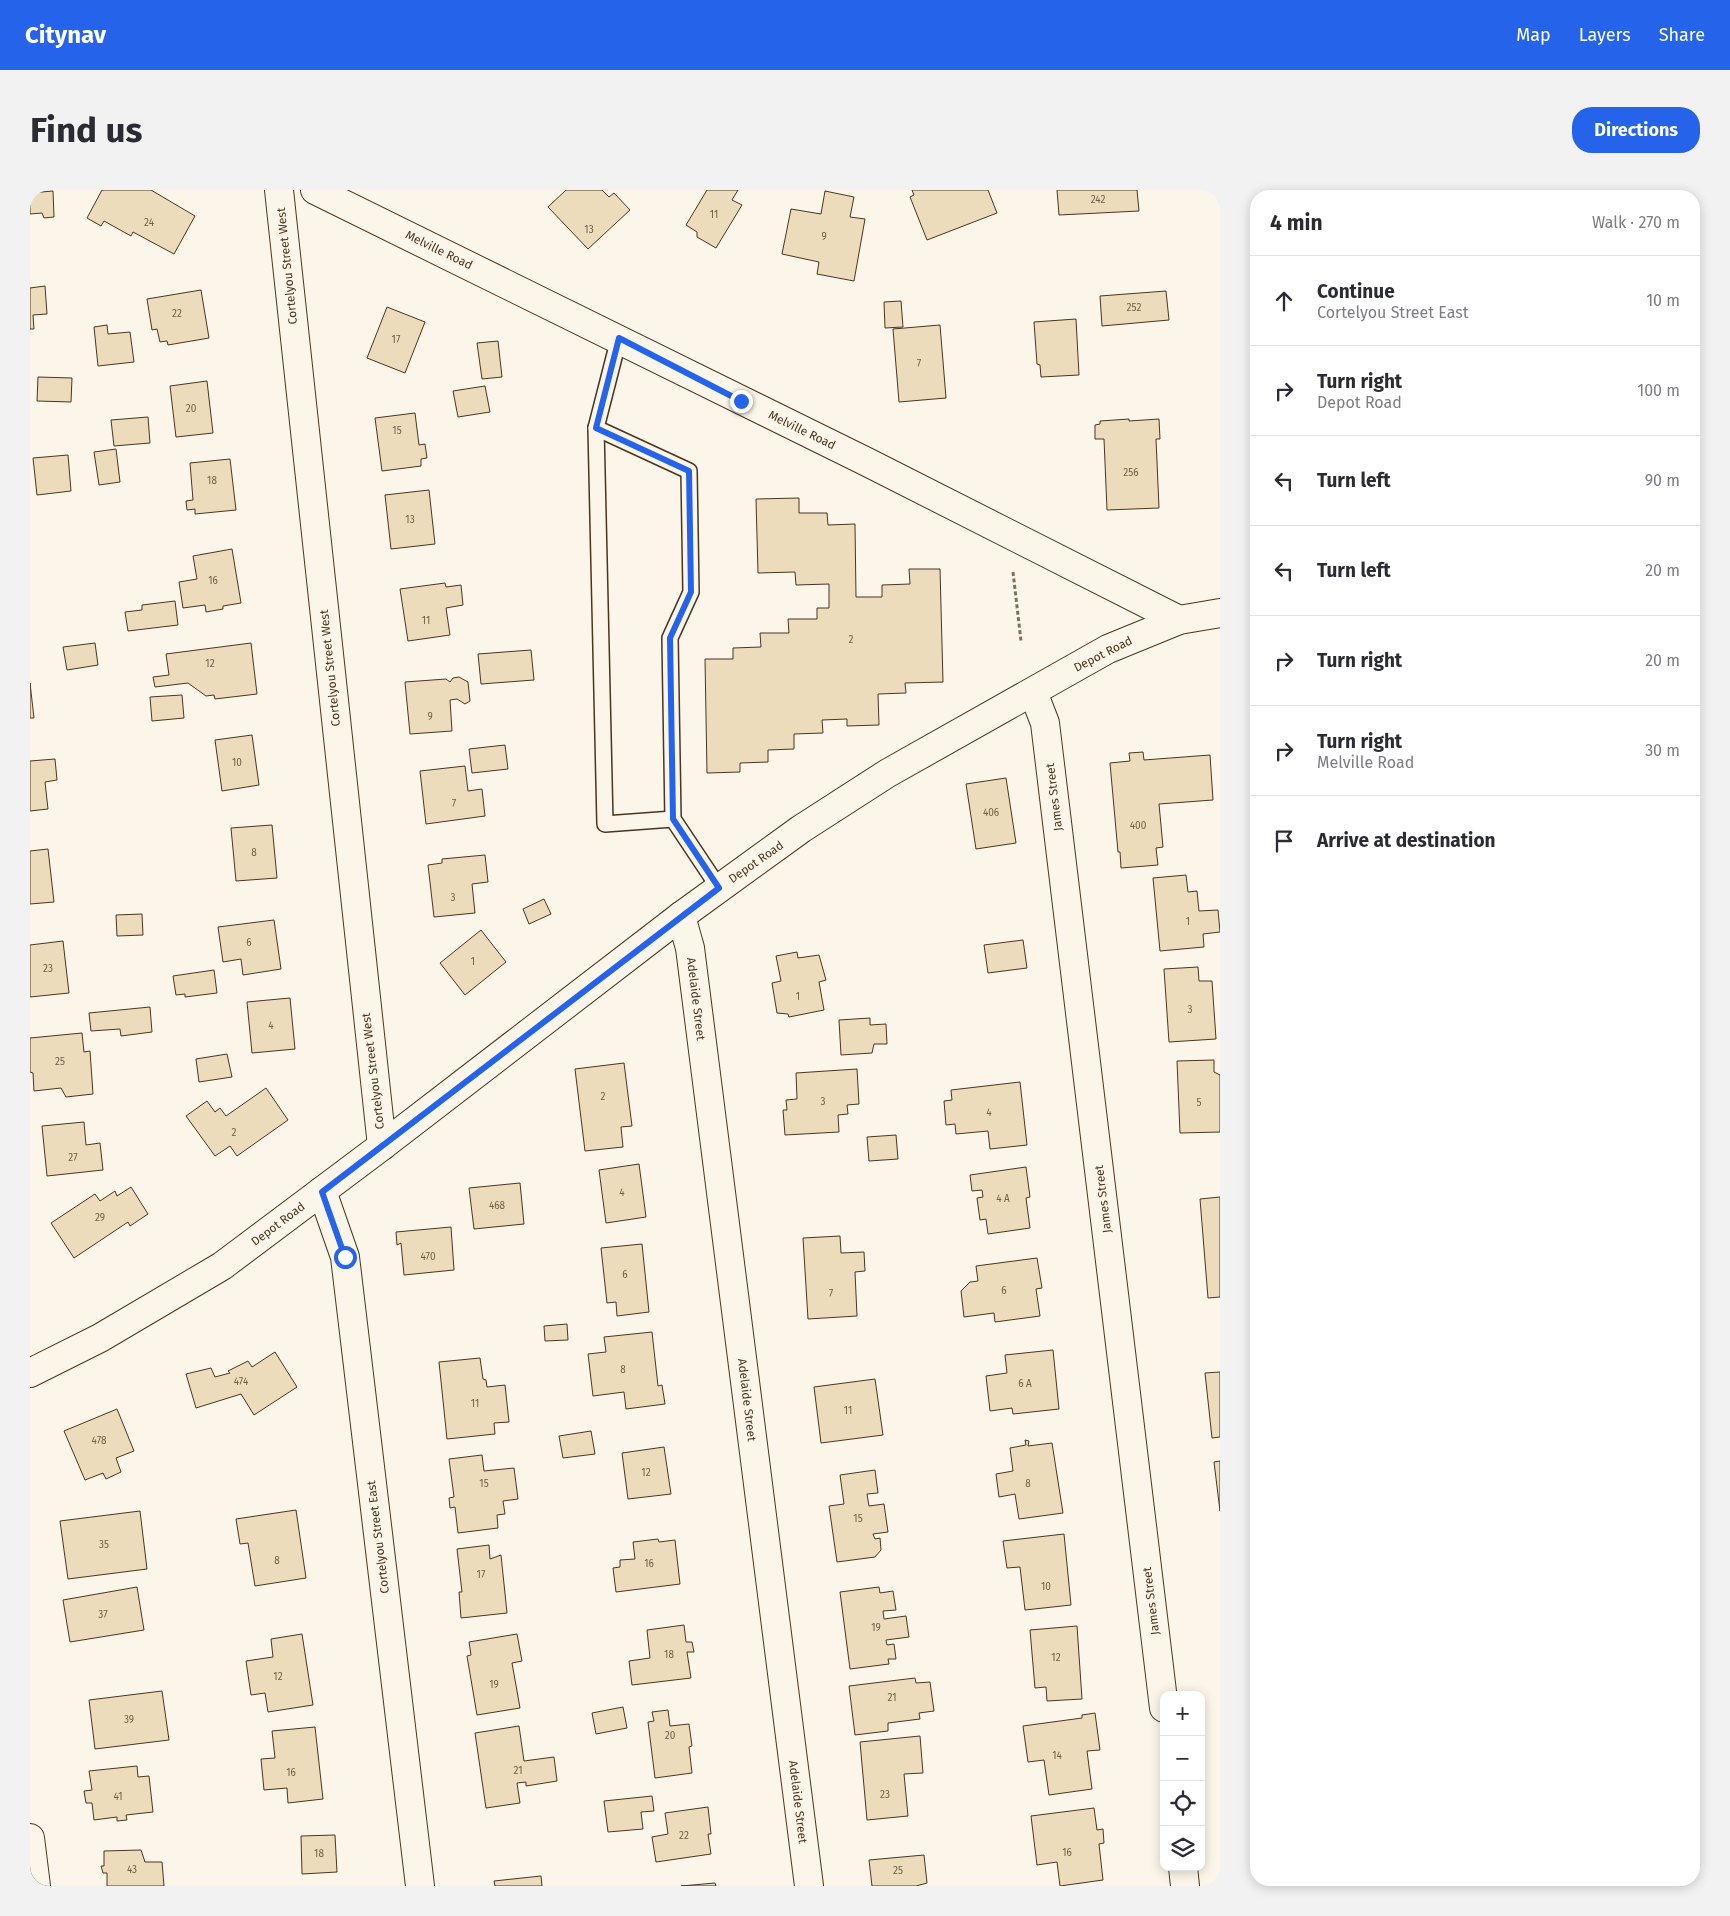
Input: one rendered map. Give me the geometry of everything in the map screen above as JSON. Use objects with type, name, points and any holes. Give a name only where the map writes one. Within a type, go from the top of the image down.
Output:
[{"type":"street","name":"Cortelyou Street West","points":[[279,190],[382,1146]]},
{"type":"street","name":"Melville Road","points":[[315,190],[619,338],[741,401],[1008,532],[1179,620]]},
{"type":"street","name":"Depot Road","points":[[30,1373],[100,1338],[222,1266],[322,1192],[681,916],[802,829],[888,773],[1108,649],[1179,620],[1220,613]]},
{"type":"street","name":"James Street","points":[[1033,692],[1046,722],[1162,1691]]},
{"type":"street","name":"Adelaide Street","points":[[681,916],[690,948],[809,1886]]},
{"type":"street","name":"Cortelyou Street East","points":[[322,1192],[345,1257],[420,1886]]},
{"type":"street","points":[[30,1838],[36,1886]]},
{"type":"street","points":[[1183,1871],[1185,1886]]},
{"type":"lane","points":[[619,338],[596,428],[605,824],[673,819]]},
{"type":"lane","points":[[596,428],[689,471],[691,592],[670,638],[673,819],[719,888]]},
{"type":"path","points":[[1013,571],[1021,641]]},
{"type":"building","points":[[102,190],[151,190],[195,216],[174,254],[133,232],[131,236],[104,221],[101,226],[87,218]]},
{"type":"building","points":[[566,190],[602,190],[609,197],[614,193],[630,210],[588,249],[548,207]]},
{"type":"building","points":[[707,190],[738,190],[732,200],[742,205],[716,248],[697,237],[697,232],[686,225]]},
{"type":"building","points":[[912,190],[988,190],[997,213],[927,240],[910,197],[914,195]]},
{"type":"building","points":[[1057,190],[1137,190],[1139,211],[1059,215]]},
{"type":"building","points":[[53,191],[54,217],[44,218],[42,213],[30,214],[30,193]]},
{"type":"building","points":[[825,191],[854,197],[850,217],[865,219],[854,281],[817,274],[819,262],[782,254],[791,209],[821,214]]},
{"type":"building","points":[[45,286],[47,314],[33,315],[34,329],[30,329],[30,288]]},
{"type":"building","points":[[201,290],[209,338],[168,345],[167,341],[160,342],[157,329],[152,330],[147,299]]},
{"type":"building","points":[[1166,291],[1169,320],[1102,326],[1100,296]]},
{"type":"building","points":[[901,301],[903,327],[885,328],[884,302]]},
{"type":"building","points":[[387,307],[425,322],[405,373],[367,358]]},
{"type":"building","points":[[1076,319],[1079,375],[1041,377],[1040,365],[1037,364],[1034,322]]},
{"type":"building","points":[[107,325],[108,334],[130,332],[134,362],[98,366],[94,327]]},
{"type":"building","points":[[940,325],[946,398],[899,402],[893,329]]},
{"type":"building","points":[[498,341],[502,377],[482,379],[477,343]]},
{"type":"building","points":[[38,377],[72,378],[71,402],[37,401]]},
{"type":"building","points":[[207,381],[213,433],[176,437],[170,386]]},
{"type":"building","points":[[485,386],[490,412],[458,417],[453,391]]},
{"type":"building","points":[[415,413],[419,445],[425,444],[427,458],[421,459],[421,466],[382,471],[375,418]]},
{"type":"building","points":[[148,417],[150,443],[114,446],[111,420]]},
{"type":"building","points":[[1129,419],[1129,421],[1159,419],[1160,439],[1156,439],[1159,508],[1107,510],[1104,439],[1095,439],[1095,425],[1100,424],[1100,421]]},
{"type":"building","points":[[116,449],[120,482],[99,485],[94,452]]},
{"type":"building","points":[[68,455],[71,491],[37,495],[33,458]]},
{"type":"building","points":[[230,459],[236,510],[195,514],[195,509],[187,510],[186,501],[193,500],[190,463]]},
{"type":"building","points":[[429,490],[435,544],[391,549],[385,495]]},
{"type":"building","points":[[799,498],[799,513],[827,513],[828,525],[855,524],[856,597],[882,597],[882,585],[910,584],[909,569],[940,569],[943,682],[905,683],[906,693],[878,694],[879,725],[847,726],[847,719],[822,720],[823,733],[794,734],[794,749],[768,750],[768,762],[740,763],[740,772],[707,773],[705,659],[733,659],[733,648],[761,647],[760,633],[789,633],[788,619],[817,619],[817,608],[829,608],[829,584],[796,585],[795,572],[758,573],[756,499]]},
{"type":"building","points":[[232,549],[241,603],[223,606],[223,609],[206,612],[205,605],[183,608],[179,582],[197,579],[193,556]]},
{"type":"building","points":[[445,583],[446,587],[461,585],[463,605],[446,608],[450,635],[408,641],[400,589]]},
{"type":"building","points":[[175,601],[178,625],[128,631],[125,612],[142,610],[142,605]]},
{"type":"building","points":[[95,643],[98,665],[67,670],[63,647]]},
{"type":"building","points":[[251,643],[257,694],[215,699],[214,695],[206,696],[188,683],[155,687],[153,677],[169,675],[166,654]]},
{"type":"building","points":[[531,650],[534,680],[481,684],[478,654]]},
{"type":"building","points":[[459,677],[468,682],[470,701],[465,704],[457,699],[450,700],[452,731],[410,734],[405,682],[446,679],[450,682],[453,678]]},
{"type":"building","points":[[30,683],[34,718],[30,718]]},
{"type":"building","points":[[182,695],[184,718],[152,721],[150,697]]},
{"type":"building","points":[[252,735],[259,785],[222,791],[215,740]]},
{"type":"building","points":[[505,745],[508,769],[472,773],[469,749]]},
{"type":"building","points":[[1143,752],[1144,760],[1210,755],[1213,800],[1159,804],[1163,847],[1156,848],[1158,865],[1121,868],[1110,763],[1130,761],[1129,753]]},
{"type":"building","points":[[55,759],[57,780],[45,782],[48,809],[30,811],[30,761]]},
{"type":"building","points":[[465,766],[468,791],[482,789],[485,816],[426,824],[420,771]]},
{"type":"building","points":[[1006,778],[1016,843],[976,849],[966,784]]},
{"type":"building","points":[[272,825],[277,878],[236,881],[231,828]]},
{"type":"building","points":[[48,849],[54,902],[30,904],[30,851]]},
{"type":"building","points":[[485,855],[488,882],[472,884],[475,913],[434,917],[428,865],[442,863],[442,859]]},
{"type":"building","points":[[1186,875],[1188,892],[1197,891],[1199,911],[1218,910],[1220,932],[1203,934],[1204,947],[1160,951],[1153,878]]},
{"type":"building","points":[[544,899],[551,914],[529,924],[523,909]]},
{"type":"building","points":[[142,914],[143,935],[117,936],[116,915]]},
{"type":"building","points":[[274,920],[281,969],[243,975],[241,959],[223,962],[218,927]]},
{"type":"building","points":[[481,930],[506,962],[465,995],[440,963]]},
{"type":"building","points":[[1023,940],[1027,968],[988,973],[984,945]]},
{"type":"building","points":[[63,941],[69,993],[30,997],[30,945]]},
{"type":"building","points":[[797,952],[798,958],[819,955],[826,980],[819,982],[824,1010],[789,1017],[788,1014],[777,1013],[772,983],[781,981],[776,956]]},
{"type":"building","points":[[1198,967],[1199,981],[1212,981],[1216,1039],[1169,1042],[1164,969]]},
{"type":"building","points":[[214,970],[217,993],[185,997],[185,994],[176,995],[173,976]]},
{"type":"building","points":[[290,998],[295,1049],[252,1053],[247,1002]]},
{"type":"building","points":[[150,1007],[152,1032],[121,1036],[120,1029],[91,1031],[89,1013]]},
{"type":"building","points":[[870,1018],[870,1025],[886,1024],[887,1044],[874,1044],[872,1053],[841,1055],[839,1020]]},
{"type":"building","points":[[82,1033],[84,1052],[90,1051],[93,1094],[66,1097],[61,1088],[34,1091],[33,1073],[30,1072],[30,1038]]},
{"type":"building","points":[[227,1054],[232,1077],[199,1082],[196,1059]]},
{"type":"building","points":[[1214,1060],[1214,1072],[1220,1075],[1220,1132],[1180,1133],[1177,1061]]},
{"type":"building","points":[[624,1063],[632,1126],[621,1127],[623,1147],[585,1151],[575,1069]]},
{"type":"building","points":[[857,1069],[859,1104],[847,1105],[848,1114],[838,1115],[839,1132],[785,1135],[783,1110],[787,1110],[786,1100],[797,1099],[796,1073]]},
{"type":"building","points":[[1020,1082],[1027,1145],[990,1149],[988,1131],[956,1134],[955,1124],[946,1125],[944,1101],[952,1100],[951,1090]]},
{"type":"building","points":[[266,1088],[288,1120],[237,1156],[230,1146],[215,1156],[186,1116],[207,1101],[215,1112],[220,1108],[226,1116]]},
{"type":"building","points":[[84,1122],[86,1145],[100,1143],[103,1170],[47,1176],[42,1126]]},
{"type":"building","points":[[896,1135],[898,1159],[869,1161],[867,1137]]},
{"type":"building","points":[[639,1164],[646,1217],[606,1223],[599,1170]]},
{"type":"building","points":[[1026,1167],[1030,1197],[1026,1198],[1030,1228],[988,1234],[986,1219],[980,1220],[977,1198],[983,1197],[982,1190],[972,1191],[970,1175]]},
{"type":"building","points":[[520,1183],[524,1224],[474,1229],[469,1188]]},
{"type":"building","points":[[131,1187],[148,1214],[130,1226],[128,1222],[74,1258],[51,1223],[95,1194],[100,1201],[115,1191],[117,1196]]},
{"type":"building","points":[[1220,1197],[1220,1297],[1208,1298],[1200,1199]]},
{"type":"building","points":[[451,1227],[454,1270],[404,1275],[401,1243],[397,1245],[396,1232]]},
{"type":"building","points":[[840,1236],[841,1253],[864,1252],[865,1271],[855,1272],[857,1316],[808,1319],[803,1238]]},
{"type":"building","points":[[642,1244],[649,1312],[617,1316],[616,1302],[607,1303],[601,1248]]},
{"type":"building","points":[[1037,1258],[1042,1288],[1036,1289],[1040,1316],[995,1322],[994,1313],[964,1317],[961,1291],[970,1282],[978,1281],[976,1266]]},
{"type":"building","points":[[567,1324],[568,1340],[545,1341],[544,1326]]},
{"type":"building","points":[[652,1332],[658,1386],[662,1385],[665,1404],[626,1409],[624,1392],[593,1396],[588,1354],[606,1352],[604,1337]]},
{"type":"building","points":[[1053,1350],[1059,1409],[1013,1414],[1012,1408],[990,1411],[986,1376],[1007,1373],[1005,1355]]},
{"type":"building","points":[[275,1352],[297,1387],[254,1415],[241,1394],[196,1408],[186,1374],[211,1368],[215,1377],[230,1373],[228,1371],[248,1361],[252,1367]]},
{"type":"building","points":[[480,1358],[483,1379],[486,1380],[487,1387],[505,1385],[509,1422],[494,1423],[495,1434],[447,1439],[439,1362]]},
{"type":"building","points":[[1220,1372],[1220,1437],[1212,1438],[1205,1373]]},
{"type":"building","points":[[875,1379],[883,1435],[821,1443],[814,1387]]},
{"type":"building","points":[[117,1409],[134,1451],[116,1458],[121,1472],[106,1479],[103,1473],[85,1480],[64,1431]]},
{"type":"building","points":[[591,1431],[595,1454],[563,1458],[559,1436]]},
{"type":"building","points":[[1025,1440],[1029,1441],[1028,1446],[1052,1443],[1063,1513],[1019,1519],[1015,1494],[999,1497],[996,1474],[1013,1471],[1010,1448],[1026,1445]]},
{"type":"building","points":[[664,1447],[671,1494],[628,1499],[622,1453]]},
{"type":"building","points":[[482,1455],[484,1471],[514,1468],[518,1499],[503,1501],[505,1514],[497,1515],[498,1528],[458,1533],[455,1507],[450,1508],[449,1498],[454,1497],[449,1459]]},
{"type":"building","points":[[1220,1461],[1220,1511],[1214,1462]]},
{"type":"building","points":[[875,1470],[878,1493],[867,1494],[869,1506],[884,1504],[888,1532],[873,1534],[875,1539],[880,1538],[881,1550],[875,1557],[837,1562],[829,1506],[844,1504],[840,1475]]},
{"type":"building","points":[[296,1510],[306,1578],[255,1586],[248,1543],[240,1544],[236,1519]]},
{"type":"building","points":[[140,1511],[147,1569],[68,1579],[60,1521]]},
{"type":"building","points":[[1064,1534],[1071,1605],[1025,1610],[1020,1567],[1007,1568],[1003,1541]]},
{"type":"building","points":[[658,1539],[659,1542],[675,1540],[680,1584],[616,1592],[613,1568],[620,1567],[620,1560],[635,1559],[633,1542]]},
{"type":"building","points":[[489,1545],[490,1559],[501,1555],[507,1613],[461,1618],[459,1592],[462,1592],[457,1549]]},
{"type":"building","points":[[137,1587],[144,1630],[70,1642],[63,1600]]},
{"type":"building","points":[[879,1587],[880,1593],[893,1591],[896,1610],[883,1611],[884,1619],[906,1616],[909,1637],[886,1640],[887,1645],[894,1644],[896,1659],[888,1659],[889,1664],[850,1669],[840,1592]]},
{"type":"building","points":[[684,1625],[686,1642],[692,1642],[694,1652],[687,1652],[691,1678],[632,1685],[629,1661],[650,1658],[647,1630]]},
{"type":"building","points":[[1077,1626],[1082,1699],[1047,1701],[1046,1687],[1035,1688],[1030,1630]]},
{"type":"building","points":[[302,1634],[313,1705],[268,1712],[265,1693],[251,1695],[246,1661],[273,1657],[271,1639]]},
{"type":"building","points":[[517,1634],[522,1661],[512,1663],[520,1708],[477,1715],[467,1656],[471,1655],[469,1642]]},
{"type":"building","points":[[915,1678],[916,1683],[930,1682],[934,1711],[919,1713],[920,1719],[888,1723],[888,1731],[855,1735],[849,1686]]},
{"type":"building","points":[[162,1691],[169,1740],[95,1749],[89,1700]]},
{"type":"building","points":[[623,1707],[627,1728],[596,1734],[592,1713]]},
{"type":"building","points":[[668,1710],[670,1726],[689,1724],[692,1746],[689,1747],[692,1773],[655,1778],[648,1722],[654,1721],[652,1712]]},
{"type":"building","points":[[1095,1713],[1100,1750],[1087,1751],[1092,1789],[1049,1795],[1044,1760],[1028,1762],[1023,1726],[1082,1718],[1082,1715]]},
{"type":"building","points":[[519,1726],[524,1761],[554,1757],[557,1781],[526,1786],[526,1782],[517,1783],[520,1803],[486,1808],[475,1733]]},
{"type":"building","points":[[315,1727],[323,1799],[288,1803],[287,1788],[264,1790],[261,1759],[275,1758],[272,1731]]},
{"type":"building","points":[[920,1736],[923,1773],[904,1774],[908,1816],[867,1820],[860,1742]]},
{"type":"building","points":[[137,1766],[138,1777],[149,1776],[153,1812],[126,1815],[127,1820],[117,1821],[117,1817],[94,1820],[92,1803],[86,1803],[84,1791],[92,1790],[89,1771]]},
{"type":"building","points":[[652,1796],[654,1811],[641,1812],[643,1829],[608,1832],[604,1801]]},
{"type":"building","points":[[708,1807],[711,1834],[708,1834],[711,1854],[656,1862],[652,1837],[668,1834],[665,1813]]},
{"type":"building","points":[[1094,1808],[1097,1830],[1103,1829],[1104,1843],[1099,1844],[1103,1880],[1060,1886],[1057,1862],[1037,1865],[1031,1816]]},
{"type":"building","points":[[335,1835],[337,1872],[302,1874],[301,1836]]},
{"type":"building","points":[[141,1850],[145,1862],[162,1862],[164,1886],[107,1886],[107,1873],[103,1873],[101,1866],[104,1866],[104,1851]]},
{"type":"building","points":[[924,1855],[927,1883],[916,1886],[872,1886],[869,1860]]},
{"type":"building","points":[[541,1876],[542,1886],[495,1886],[494,1881]]},
{"type":"building","points":[[715,1883],[716,1886],[681,1886]]},
{"type":"route","points":[[345,1257],[322,1192],[719,888],[673,819],[670,638],[691,592],[689,471],[596,428],[619,338],[741,401]]}]
